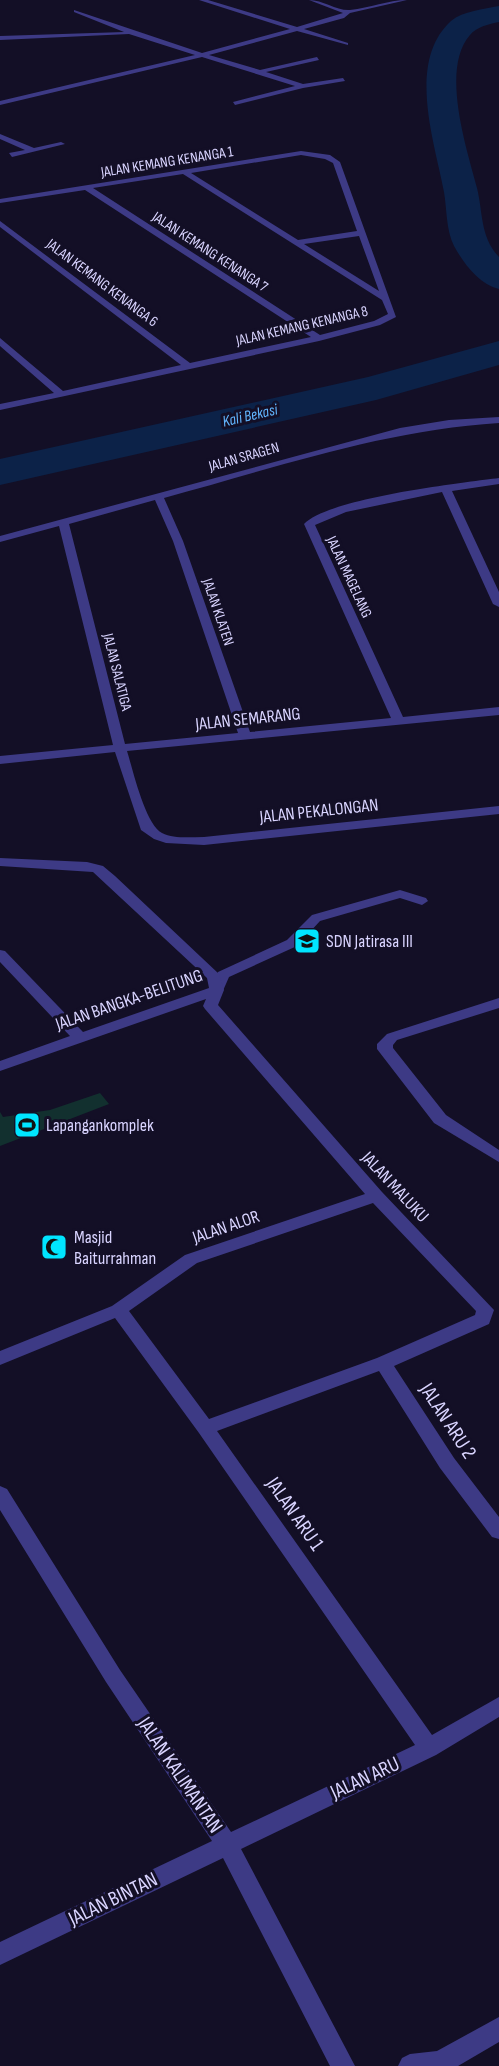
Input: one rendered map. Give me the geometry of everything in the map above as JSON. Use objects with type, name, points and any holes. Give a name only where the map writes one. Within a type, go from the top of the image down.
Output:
[{"type":"street","points":[[202,0],[346,44]]},
{"type":"street","points":[[312,0],[348,12]]},
{"type":"street","points":[[0,103],[200,55],[342,17],[348,12],[404,0]]},
{"type":"street","points":[[76,11],[132,33],[200,55],[263,71],[303,86]]},
{"type":"street","points":[[0,38],[132,33]]},
{"type":"street","points":[[263,71],[317,59]]},
{"type":"street","points":[[235,103],[303,86],[343,80]]},
{"type":"street","points":[[0,136],[32,150]]},
{"type":"street","points":[[12,155],[61,144]]},
{"type":"street","name":"JALAN KEMANG KENANGA 1","points":[[0,201],[301,153],[321,155],[336,162],[360,233]]},
{"type":"street","name":"JALAN KEMANG KENANGA 8","points":[[0,407],[319,338],[387,319],[393,315],[386,299],[294,243],[185,172]]},
{"type":"street","name":"JALAN KEMANG KENANGA 7","points":[[87,188],[319,338]]},
{"type":"street","name":"JALAN KEMANG KENANGA 6","points":[[0,223],[188,366]]},
{"type":"street","points":[[294,243],[360,233],[386,299]]},
{"type":"street","points":[[0,341],[60,393]]},
{"type":"street","name":"JALAN SRAGEN","points":[[0,539],[159,498],[248,471],[400,431],[499,420]]},
{"type":"street","name":"JALAN MAGELANG","points":[[399,722],[309,524],[319,518],[359,505],[445,487],[499,482]]},
{"type":"street","points":[[445,487],[499,604]]},
{"type":"street","name":"JALAN KLATEN","points":[[159,498],[178,541],[246,737]]},
{"type":"street","name":"JALAN SALATIGA","points":[[64,522],[120,749],[146,827]]},
{"type":"street","name":"JALAN SEMARANG","points":[[0,760],[499,711]]},
{"type":"street","name":"JALAN PEKALONGAN","points":[[146,827],[152,834],[167,839],[204,841],[499,810]]},
{"type":"street","name":"JALAN MALUKU","points":[[0,862],[87,866],[98,869],[110,879],[214,977],[217,990],[210,1005],[376,1196],[485,1310],[483,1319],[383,1363],[205,1428]]},
{"type":"street","points":[[0,954],[80,1038]]},
{"type":"street","name":"JALAN BANGKA-BELITUNG","points":[[0,1066],[217,990]]},
{"type":"street","points":[[499,1003],[392,1037],[385,1044],[385,1049],[440,1119],[499,1157]]},
{"type":"street","name":"JALAN ALOR","points":[[0,1358],[118,1310],[191,1259],[376,1196]]},
{"type":"street","name":"JALAN ARU 1","points":[[118,1310],[205,1428],[429,1748]]},
{"type":"street","name":"JALAN ARU 2","points":[[383,1363],[447,1463],[499,1531]]},
{"type":"street","name":"JALAN KALIMANTAN","points":[[0,1494],[113,1676],[227,1844],[343,2066]]},
{"type":"street","name":"JALAN ARU","points":[[227,1844],[429,1748],[499,1706]]},
{"type":"street","name":"JALAN BINTAN","points":[[0,1954],[227,1844]]},
{"type":"street","points":[[410,2066],[440,2063],[499,2029]]},
{"type":"lane","name":"JALAN BANGKA-BELITUNG","points":[[217,990],[223,975],[292,943],[316,918],[400,894],[422,901]]},
{"type":"green space","name":"Lapangankomplek","points":[[100,1093],[109,1104],[0,1146],[0,1112],[3,1117],[50,1110]]},
{"type":"waterway","name":"Kali Bekasi","points":[[499,14],[484,17],[460,28],[449,44],[442,85],[443,108],[468,236],[475,252],[499,278]]},
{"type":"waterway","name":"Kali Bekasi","points":[[0,472],[376,388],[499,353]]},
{"type":"place","name":"SDN Jatirasa III","points":[[307,941]]},
{"type":"place","name":"Lapangankomplek","points":[[27,1125]]},
{"type":"place","name":"Masjid Baiturrahman","points":[[54,1247]]}]
